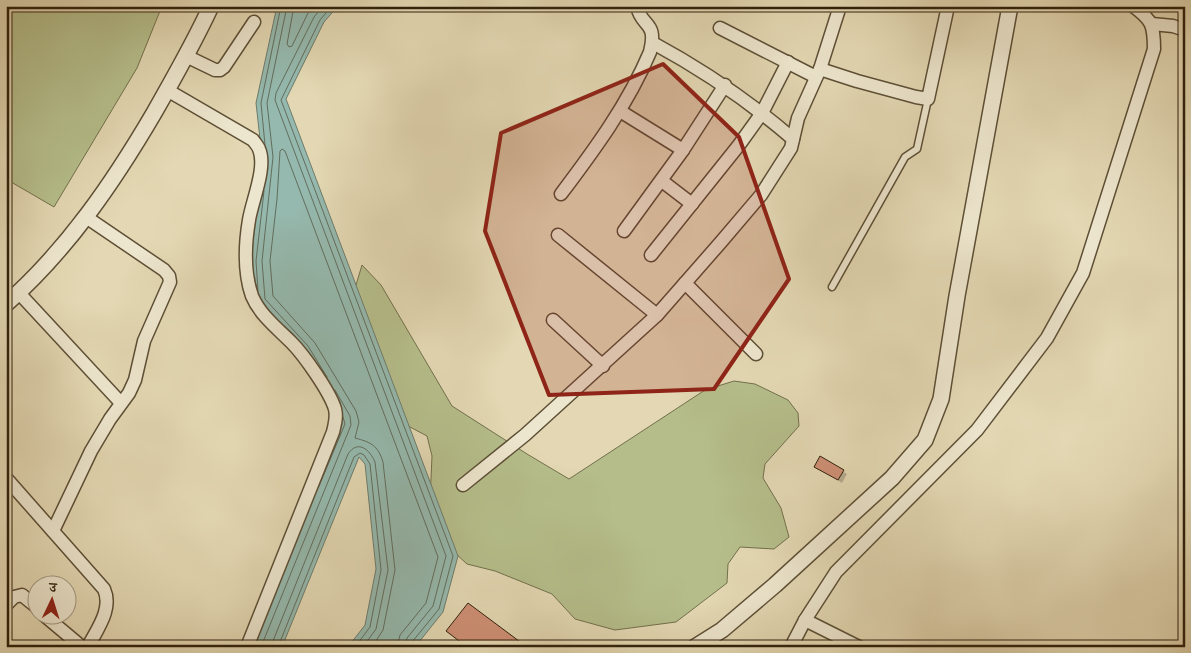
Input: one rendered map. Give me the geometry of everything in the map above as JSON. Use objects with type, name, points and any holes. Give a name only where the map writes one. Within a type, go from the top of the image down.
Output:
[{"type":"street","points":[[6,304],[19,293],[69,240],[117,173],[167,90],[212,6]]},
{"type":"street","points":[[561,194],[598,145],[620,111],[646,62],[653,43],[652,32],[649,25],[638,12],[637,6]]},
{"type":"street","points":[[463,485],[525,435],[657,315],[760,195],[788,154],[798,118],[818,73],[840,6]]},
{"type":"street","points":[[720,28],[788,62],[818,73],[928,99],[948,6]]},
{"type":"street","points":[[695,647],[722,630],[775,585],[892,478],[926,440],[941,399],[957,296],[1010,6]]},
{"type":"street","points":[[792,647],[805,620],[836,572],[977,430],[1047,338],[1066,307],[1083,273],[1154,49],[1152,24],[1146,16],[1133,6]]},
{"type":"street","points":[[186,56],[215,70],[220,70],[224,67],[254,22]]},
{"type":"street","points":[[1152,24],[1173,26],[1185,30]]},
{"type":"street","points":[[653,43],[695,66],[725,86],[762,113],[792,139]]},
{"type":"street","points":[[651,255],[722,168],[762,113],[788,62]]},
{"type":"street","points":[[624,231],[662,181],[725,86]]},
{"type":"street","points":[[167,90],[253,140],[260,150],[261,163],[249,220],[246,252],[247,278],[252,297],[262,313],[293,343],[331,400],[335,410],[336,421],[333,432],[246,647]]},
{"type":"street","points":[[620,111],[683,150]]},
{"type":"street","points":[[662,181],[692,204]]},
{"type":"street","points":[[53,531],[91,450],[135,380],[144,342],[170,282],[169,276],[164,270],[86,217]]},
{"type":"street","points":[[558,236],[657,315]]},
{"type":"street","points":[[685,283],[756,354]]},
{"type":"street","points":[[19,293],[122,403]]},
{"type":"street","points":[[553,320],[603,366]]},
{"type":"street","points":[[6,478],[104,589],[108,598],[107,608],[88,647]]},
{"type":"street","points":[[6,605],[18,595],[28,599]]},
{"type":"street","points":[[805,620],[859,647]]},
{"type":"street","points":[[57,626],[82,647]]},
{"type":"lane","points":[[832,287],[904,157],[917,150],[928,99]]},
{"type":"highlighted area","points":[[663,64],[739,137],[789,279],[714,389],[549,395],[485,231],[501,133]]},
{"type":"green space","points":[[6,6],[162,6],[137,68],[54,207],[6,179]]},
{"type":"green space","points":[[362,265],[381,285],[452,406],[569,479],[705,390],[734,381],[755,384],[788,400],[798,413],[799,426],[765,464],[763,478],[781,508],[789,537],[774,549],[740,547],[728,564],[727,583],[676,622],[615,630],[575,619],[552,594],[495,571],[467,564],[444,543],[430,500],[432,456],[427,436],[395,419],[353,295]]},
{"type":"water","points":[[277,6],[338,6],[324,22],[286,99],[458,556],[443,612],[415,647],[348,647],[365,625],[376,569],[365,464],[359,457],[282,647],[249,647],[340,422],[300,353],[254,305],[251,261],[262,157],[256,103]]},
{"type":"building","points":[[820,456],[844,470],[838,480],[814,467]]},
{"type":"building","points":[[468,603],[527,647],[467,647],[446,631]]}]
